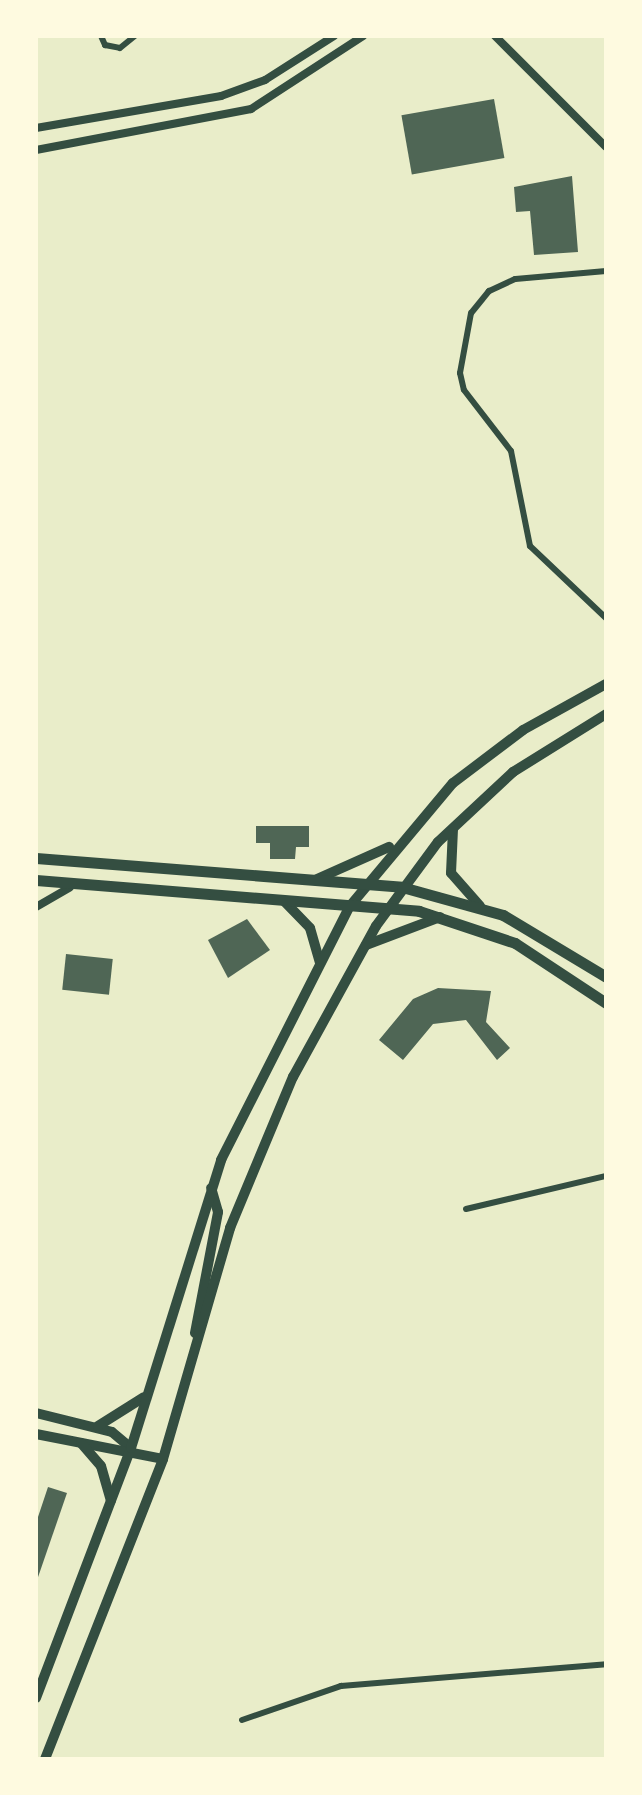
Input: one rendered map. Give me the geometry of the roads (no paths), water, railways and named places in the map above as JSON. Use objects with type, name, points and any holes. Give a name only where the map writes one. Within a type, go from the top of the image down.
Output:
[{"type":"highway","points":[[36,858],[402,887],[480,906],[549,938],[606,977]]},
{"type":"highway","points":[[36,880],[70,887],[387,908],[445,917],[539,955],[606,1003]]},
{"type":"main road","points":[[36,1698],[131,1448],[211,1188],[250,1093],[350,906],[397,841],[497,747],[606,684]]},
{"type":"main road","points":[[45,1759],[163,1459],[195,1343],[257,1154],[364,946],[402,887],[456,823],[513,772],[606,714]]},
{"type":"main road","points":[[456,823],[448,864],[480,906]]},
{"type":"main road","points":[[317,879],[397,841]]},
{"type":"main road","points":[[285,902],[310,928],[320,962]]},
{"type":"main road","points":[[364,946],[445,917]]},
{"type":"main road","points":[[195,1343],[194,1310],[218,1212],[211,1188]]},
{"type":"main road","points":[[93,1427],[122,1416],[148,1392]]},
{"type":"main road","points":[[36,1413],[93,1427],[131,1448],[163,1459]]},
{"type":"main road","points":[[36,1434],[131,1448]]},
{"type":"main road","points":[[79,1442],[101,1466],[111,1505]]},
{"type":"street","points":[[101,36],[105,45],[120,48],[135,36]]},
{"type":"street","points":[[36,128],[221,96],[276,74],[334,36]]},
{"type":"street","points":[[36,150],[251,109],[363,36]]},
{"type":"street","points":[[495,36],[606,147]]},
{"type":"street","points":[[606,271],[515,279],[489,291],[471,313],[460,373],[464,390],[511,451],[530,546],[606,618]]},
{"type":"street","points":[[36,907],[70,887]]},
{"type":"street","points":[[466,1209],[606,1176]]},
{"type":"street","points":[[242,1720],[341,1686],[606,1664]]}]
